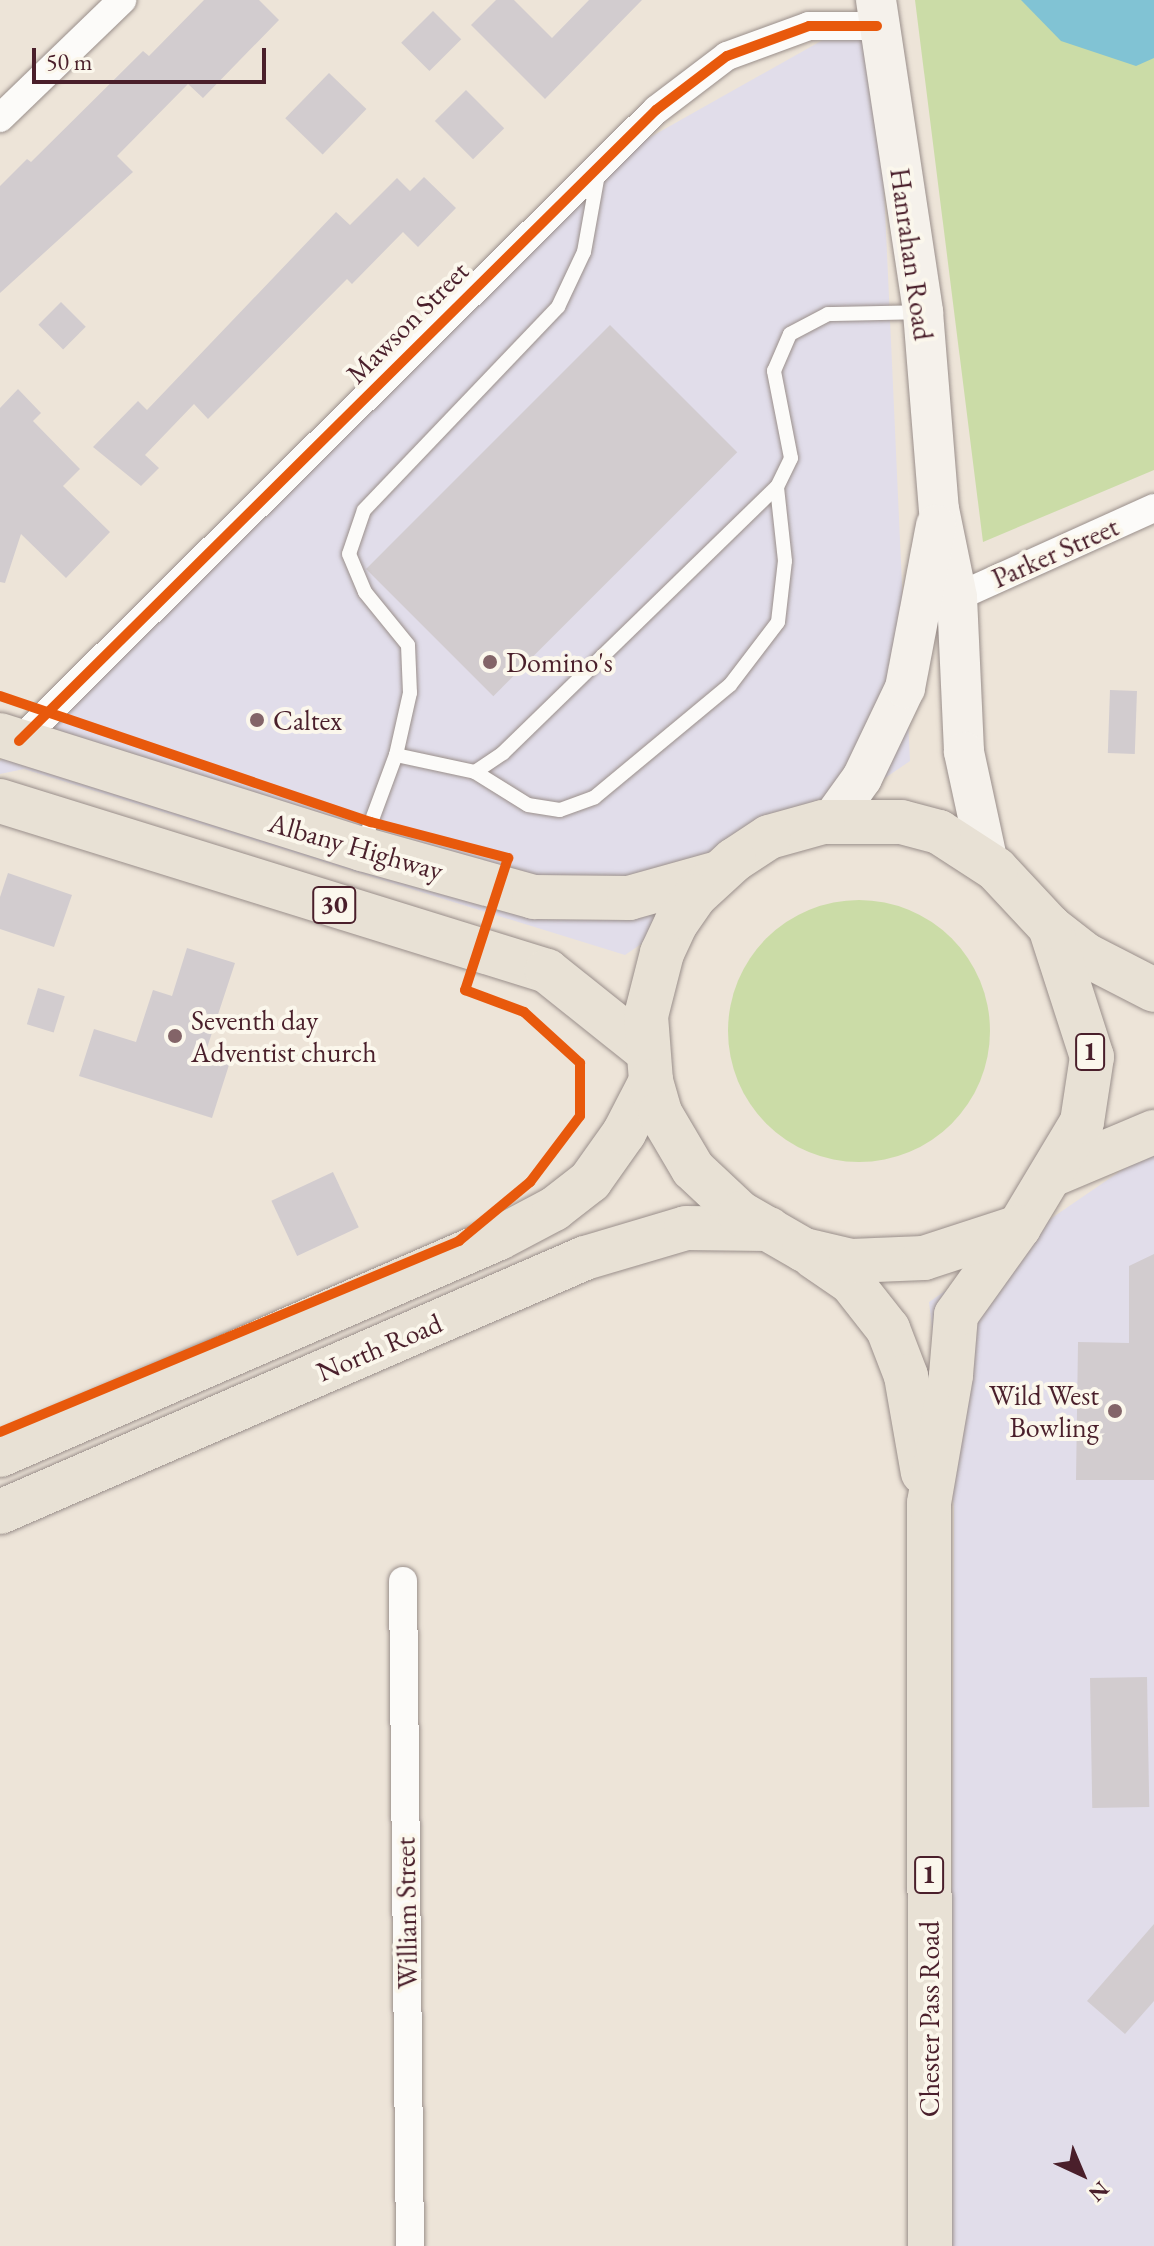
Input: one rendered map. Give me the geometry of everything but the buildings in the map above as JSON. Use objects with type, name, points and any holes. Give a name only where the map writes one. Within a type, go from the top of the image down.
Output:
[{"type":"main road","name":"Hanrahan Road","points":[[877,13],[923,312],[939,509],[957,597],[964,752],[988,863]]},
{"type":"main road","name":"Hanrahan Road","points":[[831,821],[862,778],[905,688],[939,509]]},
{"type":"main road","name":"Albany Highway","points":[[9,738],[362,849],[534,897],[629,898],[718,873]]},
{"type":"main road","name":"30","points":[[0,801],[547,971],[648,1065]]},
{"type":"main road","name":"1","points":[[1050,927],[1092,1057],[1082,1122],[1019,1227],[924,1258],[851,1261],[787,1239],[740,1213],[693,1169],[665,1122],[648,1065],[646,1016],[662,953],[689,905],[718,873],[769,837],[831,821],[901,822],[939,832],[988,863],[1050,927],[1086,955],[1154,990]]},
{"type":"main road","name":"North Road","points":[[0,1455],[499,1238],[554,1209],[590,1181],[624,1133],[648,1065]]},
{"type":"main road","points":[[1052,1175],[1154,1132]]},
{"type":"main road","name":"Chester Pass Road","points":[[930,2246],[929,1503],[951,1375],[956,1315],[1019,1227]]},
{"type":"main road","name":"North Road","points":[[0,1512],[585,1258],[686,1228],[787,1239]]},
{"type":"main road","name":"Chester Pass Road","points":[[787,1239],[851,1282],[888,1329],[906,1376],[929,1503]]},
{"type":"street","points":[[0,118],[122,0]]},
{"type":"street","name":"Mawson Street","points":[[9,738],[656,110],[727,56],[809,26],[877,13]]},
{"type":"street","name":"Parker Street","points":[[957,597],[1154,508]]},
{"type":"street","name":"William Street","points":[[403,1581],[410,2246]]},
{"type":"lane","points":[[362,849],[396,755],[410,693],[408,645],[365,592],[349,554],[364,510],[558,307],[584,252],[599,166]]},
{"type":"lane","points":[[475,772],[503,753],[777,487],[791,458],[774,371],[790,334],[828,314],[923,312]]},
{"type":"lane","points":[[396,755],[475,772],[528,805],[560,810],[595,797],[730,685],[778,622],[785,561],[777,487]]},
{"type":"shaded area","points":[[876,10],[910,761],[625,955],[24,769],[0,774],[0,761],[599,166]]},
{"type":"shaded area","points":[[1154,1148],[1154,2246],[950,2246],[954,1507],[929,1302]]},
{"type":"green space","points":[[915,0],[1154,0],[1154,470],[983,542]]},
{"type":"green space","points":[[859,900],[909,910],[932,922],[960,948],[980,981],[990,1031],[980,1081],[968,1104],[942,1132],[909,1152],[859,1162],[809,1152],[786,1140],[758,1114],[738,1081],[728,1031],[738,981],[750,958],[776,930],[809,910]]},
{"type":"water","points":[[1021,0],[1154,0],[1154,58],[1136,66],[1061,41]]},
{"type":"cycle path","points":[[19,741],[656,110],[727,56],[809,26],[877,26]]},
{"type":"cycle path","points":[[0,696],[371,822],[508,858],[465,990],[524,1012],[580,1063],[580,1116],[530,1182],[459,1241],[0,1432]]},
{"type":"place","name":"Domino's","points":[[490,662]]},
{"type":"place","name":"Caltex","points":[[257,720]]},
{"type":"place","name":"Seventh day Adventist church","points":[[175,1036]]},
{"type":"place","name":"Wild West Bowling","points":[[1115,1411]]}]
